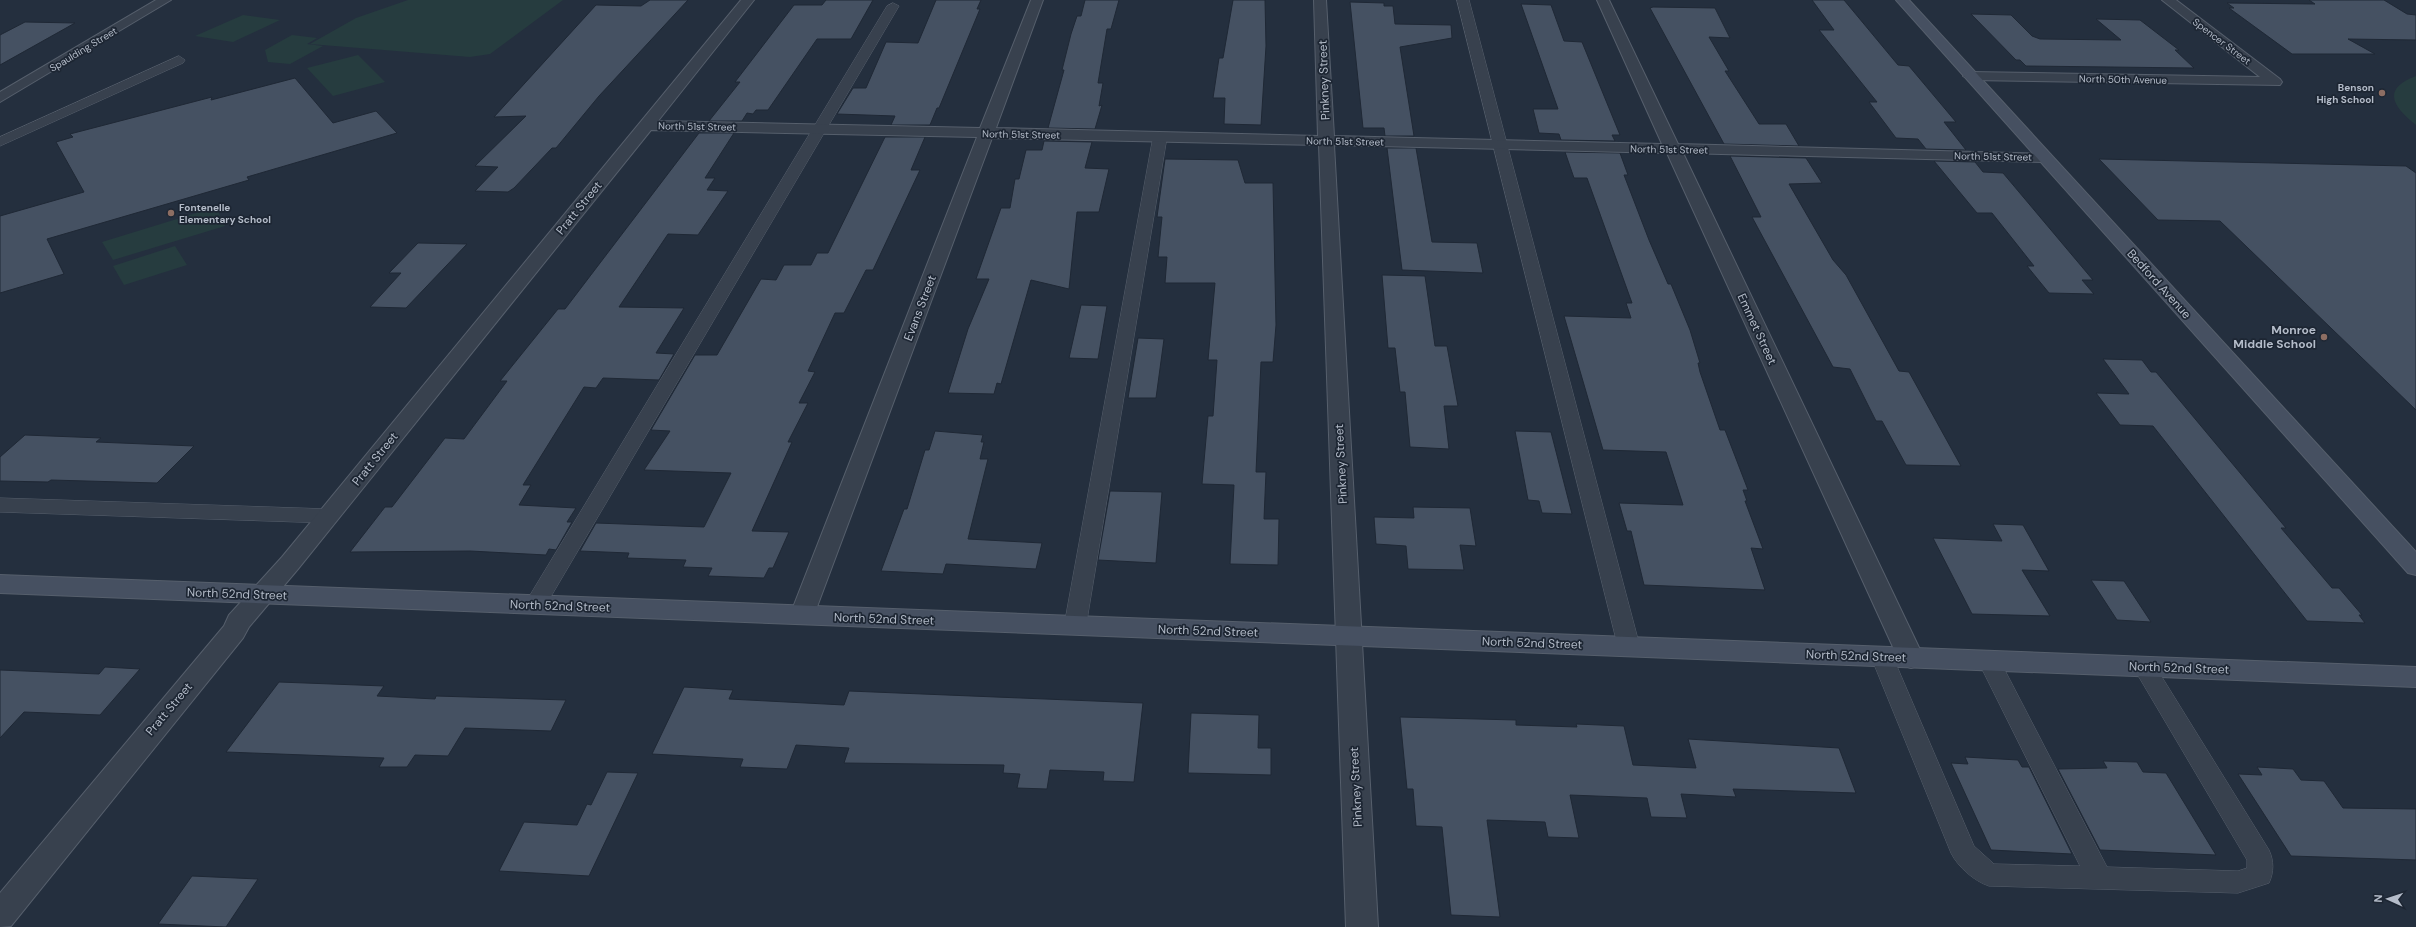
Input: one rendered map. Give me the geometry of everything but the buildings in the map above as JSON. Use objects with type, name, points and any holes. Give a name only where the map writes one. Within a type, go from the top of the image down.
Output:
[{"type":"main road","name":"Bedford Avenue","points":[[1902,0],[2416,567]]},
{"type":"main road","name":"North 52nd Street","points":[[0,584],[2416,677]]},
{"type":"street","name":"Spaulding Street","points":[[0,98],[165,0]]},
{"type":"street","name":"Pratt Street","points":[[0,916],[748,0]]},
{"type":"street","name":"Evans Street","points":[[802,615],[1037,0]]},
{"type":"street","name":"Pinkney Street","points":[[1320,0],[1362,927]]},
{"type":"street","name":"Emmet Street","points":[[1603,0],[1911,658]]},
{"type":"street","name":"Spencer Street","points":[[2168,0],[2275,82]]},
{"type":"street","name":"North 50th Avenue","points":[[1970,76],[2275,82]]},
{"type":"street","name":"North 51st Street","points":[[646,125],[2044,158]]},
{"type":"lane","points":[[1463,0],[1630,647]]},
{"type":"lane","points":[[535,605],[893,6]]},
{"type":"lane","points":[[0,142],[179,60]]},
{"type":"lane","points":[[1075,626],[1160,137]]},
{"type":"lane","points":[[0,505],[328,516]]},
{"type":"lane","points":[[1882,657],[1964,853],[1989,876],[2238,882],[2260,875],[2260,858],[2144,667]]},
{"type":"lane","points":[[1989,661],[2099,878]]},
{"type":"green space","points":[[408,0],[563,0],[490,54],[470,57],[310,44],[356,18]]},
{"type":"green space","points":[[243,15],[280,20],[233,42],[195,36]]},
{"type":"green space","points":[[292,35],[317,38],[307,44],[323,46],[290,64],[268,62],[265,50]]},
{"type":"green space","points":[[358,55],[385,82],[333,96],[307,68]]},
{"type":"green space","points":[[2416,76],[2416,125],[2401,112],[2394,99],[2395,92],[2398,87],[2405,81]]},
{"type":"green space","points":[[216,207],[225,226],[113,260],[102,242]]},
{"type":"green space","points":[[175,246],[187,265],[124,285],[113,266]]},
{"type":"place","name":"Benson High School","points":[[2382,93]]},
{"type":"place","name":"Fontenelle Elementary School","points":[[171,213]]},
{"type":"place","name":"Monroe Middle School","points":[[2324,337]]}]
